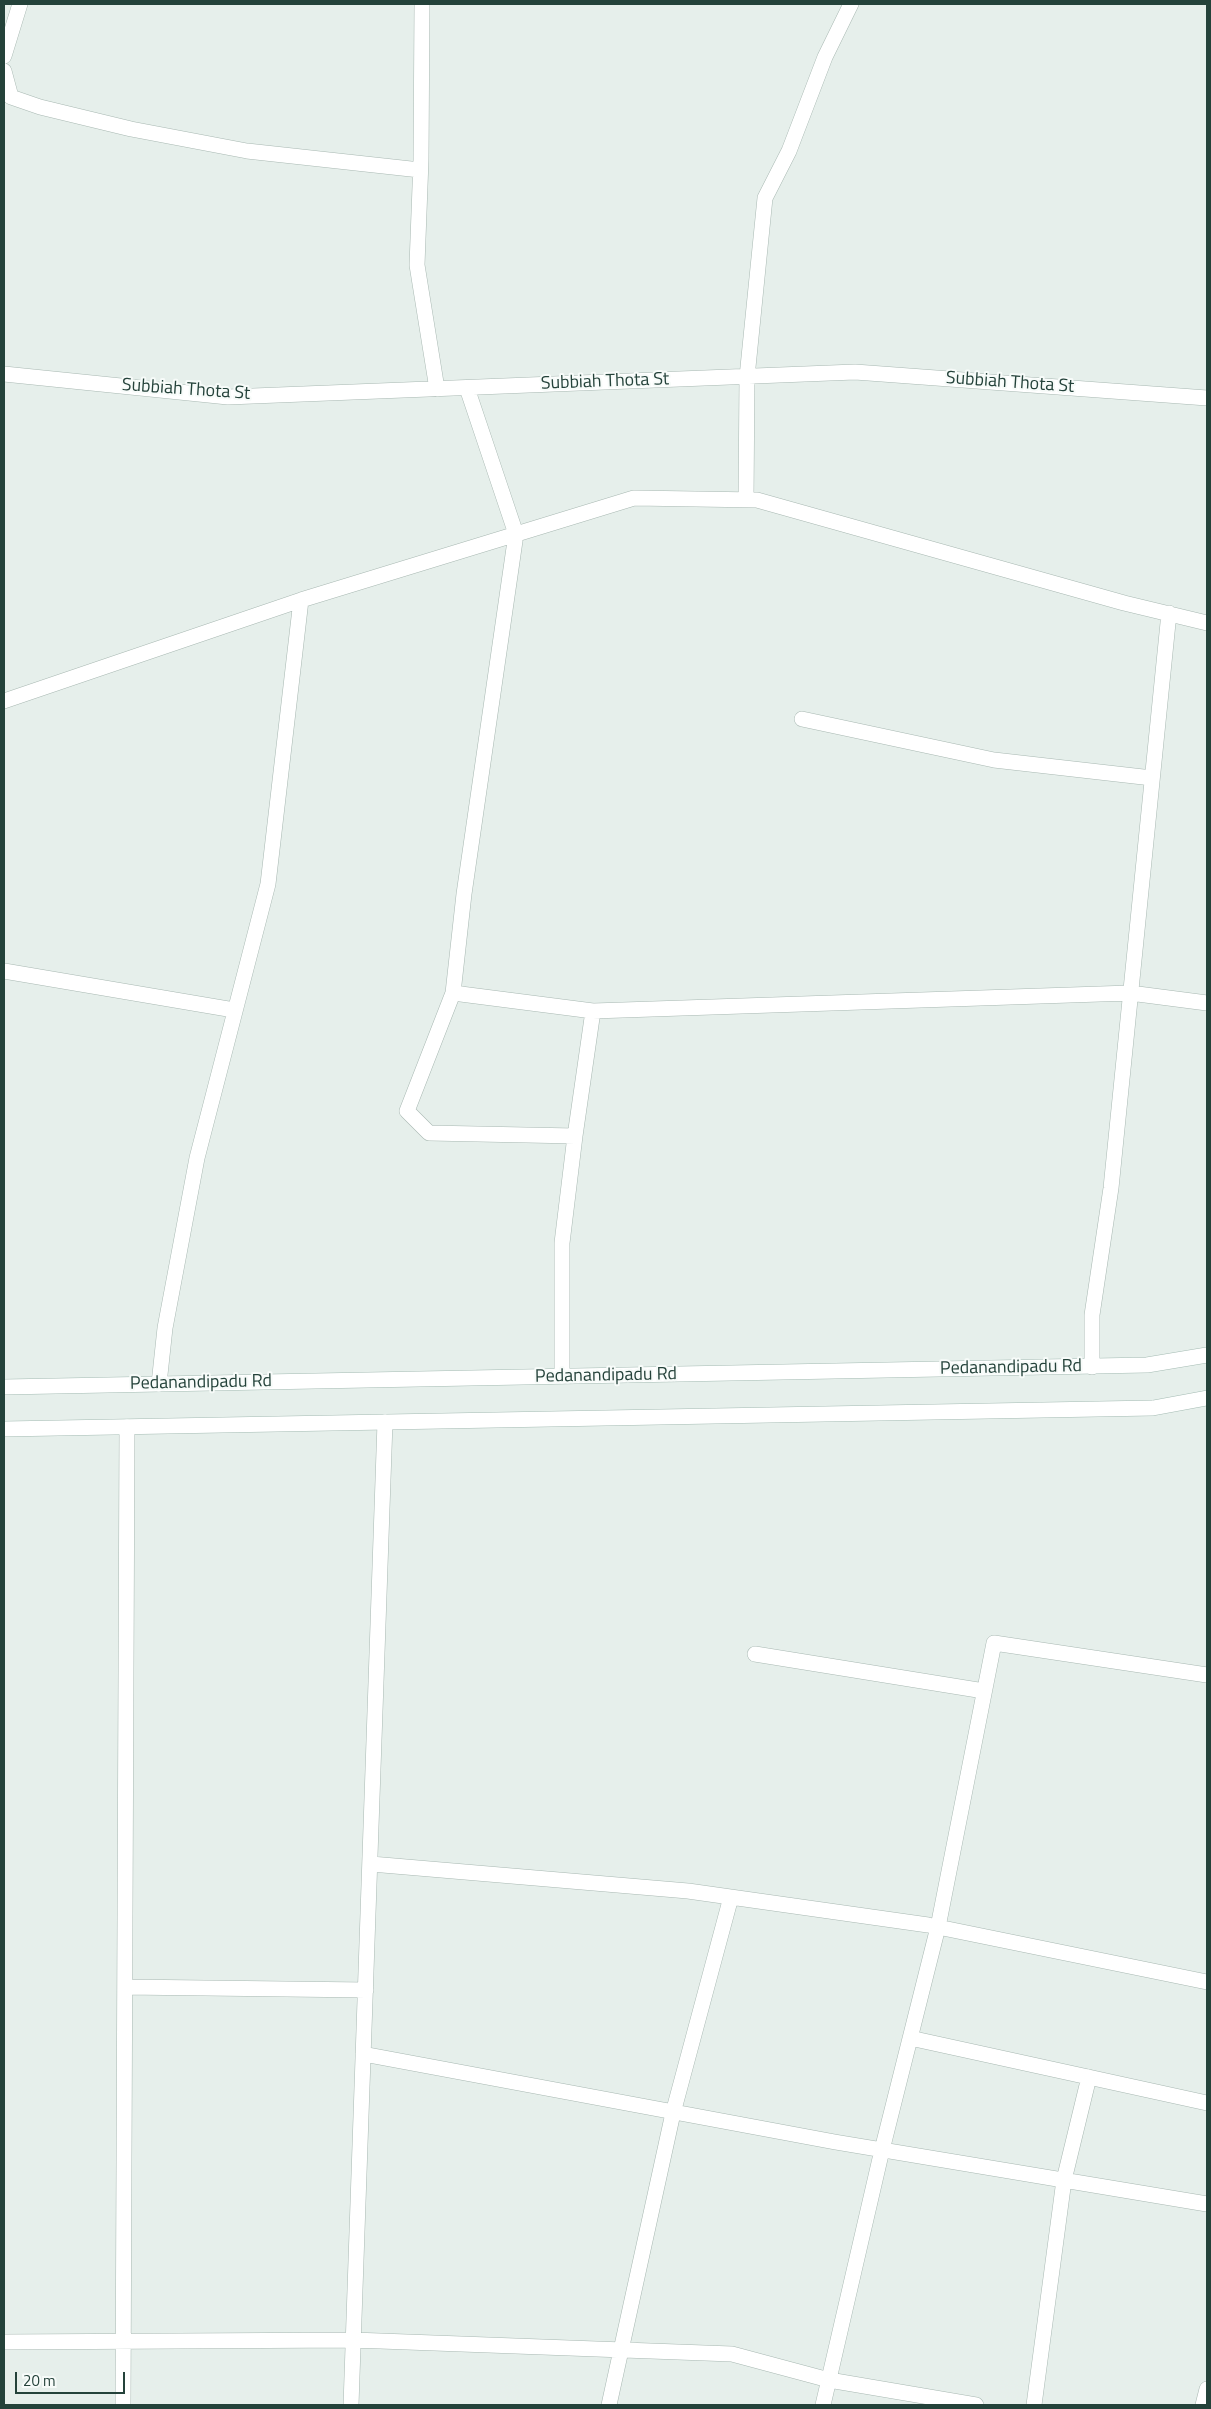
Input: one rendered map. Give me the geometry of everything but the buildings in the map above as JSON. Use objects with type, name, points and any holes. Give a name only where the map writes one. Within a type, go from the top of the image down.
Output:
[{"type":"street","points":[[4,56],[8,20],[20,4]]},
{"type":"street","points":[[422,4],[417,265],[437,389]]},
{"type":"street","points":[[746,500],[747,377],[765,198],[789,151],[825,57],[851,4]]},
{"type":"street","points":[[4,71],[10,96],[40,107],[131,129],[247,151],[420,170]]},
{"type":"street","name":"Subbiah Thota St","points":[[4,374],[228,397],[855,372],[1207,398]]},
{"type":"street","points":[[467,388],[516,534],[464,894],[453,993],[407,1111],[429,1133],[574,1136]]},
{"type":"street","points":[[4,701],[301,600],[634,498],[757,500],[1124,603],[1207,623]]},
{"type":"street","points":[[159,1384],[165,1328],[197,1158],[268,884],[301,600]]},
{"type":"street","points":[[1092,1367],[1092,1315],[1111,1188],[1168,614]]},
{"type":"street","points":[[802,719],[994,760],[1152,778]]},
{"type":"street","points":[[4,971],[234,1010]]},
{"type":"street","points":[[453,993],[593,1011],[1130,993],[1207,1002]]},
{"type":"street","points":[[562,1376],[562,1243],[574,1136],[593,1011]]},
{"type":"street","name":"Pedanandipadu Rd","points":[[4,1387],[1147,1366],[1207,1355]]},
{"type":"street","points":[[4,1429],[1153,1408],[1207,1398]]},
{"type":"street","points":[[351,2405],[385,1422]]},
{"type":"street","points":[[123,2405],[127,1427]]},
{"type":"street","points":[[824,2405],[882,2150],[938,1927],[994,1642],[1207,1675]]},
{"type":"street","points":[[755,1654],[984,1691]]},
{"type":"street","points":[[371,1864],[688,1891],[938,1927],[1207,1982]]},
{"type":"street","points":[[609,2405],[623,2350],[673,2113],[730,1897]]},
{"type":"street","points":[[125,1987],[366,1990]]},
{"type":"street","points":[[910,2038],[1207,2103]]},
{"type":"street","points":[[363,2054],[673,2113],[1207,2204]]},
{"type":"street","points":[[1034,2405],[1064,2180],[1089,2077]]},
{"type":"street","points":[[4,2342],[124,2343],[353,2340],[732,2354],[829,2380],[976,2405]]},
{"type":"street","points":[[1204,2405],[1207,2389]]}]
